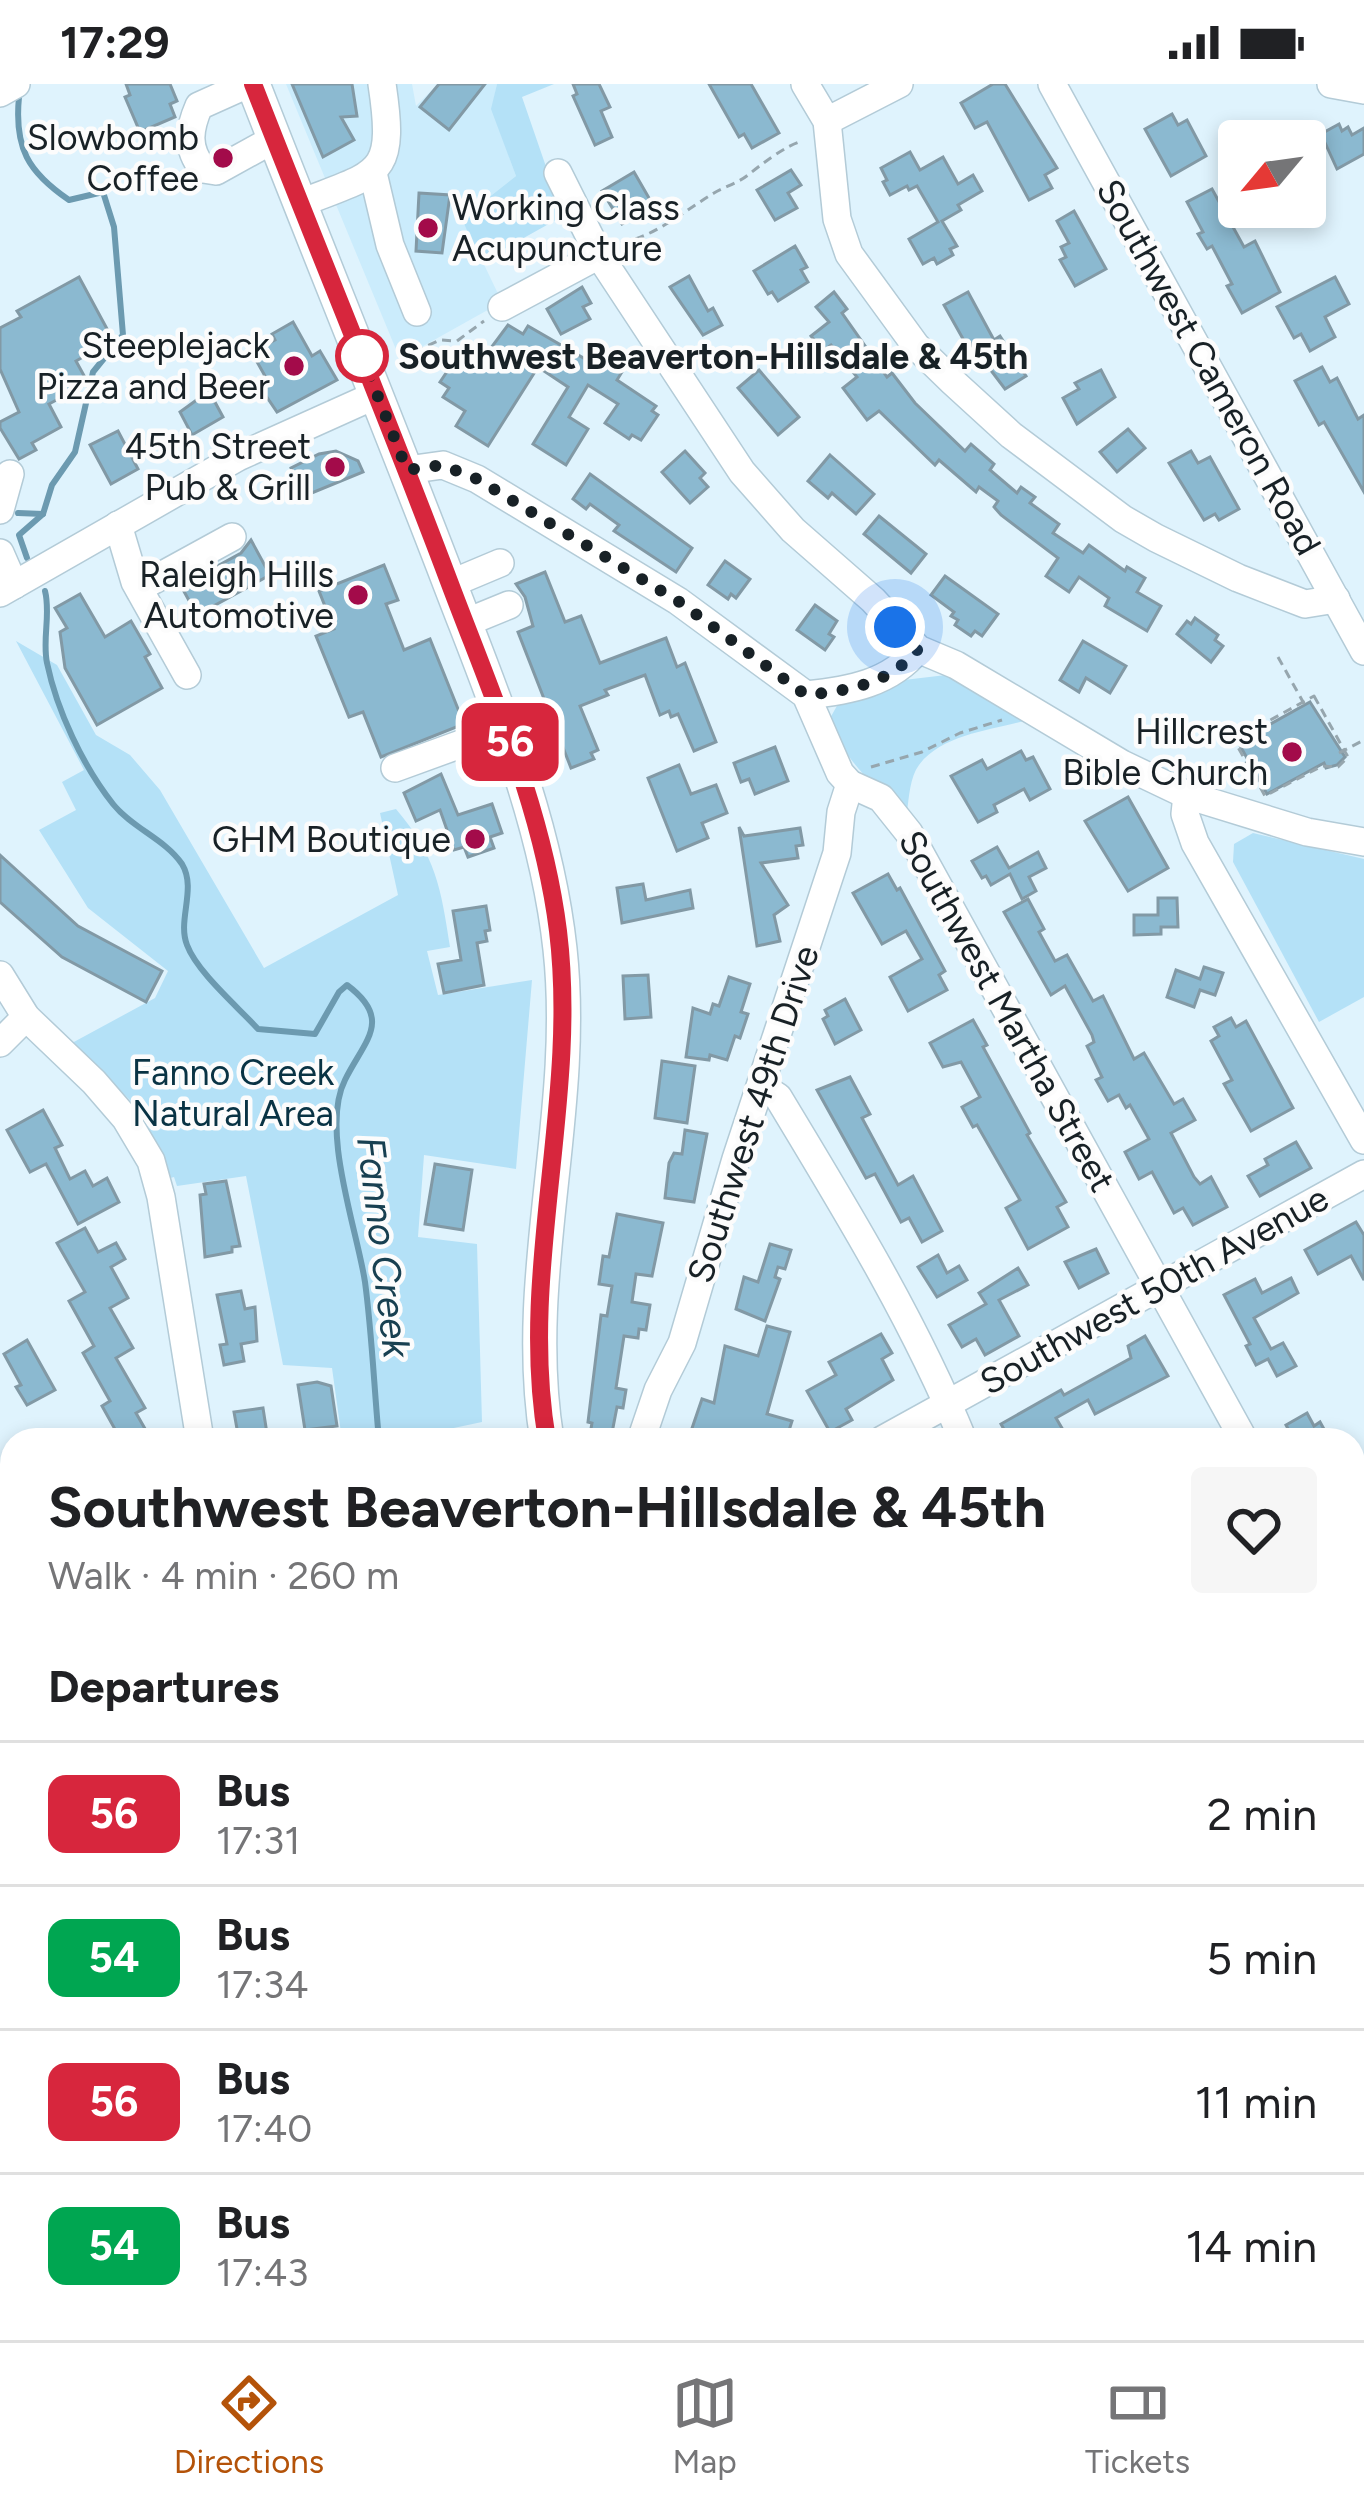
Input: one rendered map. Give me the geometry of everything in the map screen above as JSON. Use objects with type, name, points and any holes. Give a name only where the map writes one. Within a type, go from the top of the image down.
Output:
[{"type":"main road","points":[[250,84],[378,394],[505,728],[540,837],[561,955],[562,1053],[538,1357],[546,1428]]},
{"type":"street","points":[[0,93],[16,84]]},
{"type":"street","points":[[250,84],[199,106],[191,152],[203,169],[216,171],[274,139]]},
{"type":"street","points":[[301,203],[374,173],[387,153],[382,84]]},
{"type":"street","points":[[805,84],[826,121],[837,218],[849,254],[916,346],[953,382],[1012,435],[1123,519],[1156,538],[1305,604],[1336,599]]},
{"type":"street","points":[[826,121],[899,84]]},
{"type":"street","name":"Southwest Cameron Road","points":[[1052,84],[1364,651]]},
{"type":"street","points":[[1331,84],[1364,90]]},
{"type":"street","points":[[374,173],[390,245],[417,312]]},
{"type":"street","points":[[558,173],[610,249],[668,365],[760,493],[807,545],[873,600],[918,649],[956,665],[1122,764],[1187,795],[1307,832],[1364,842]]},
{"type":"street","points":[[502,307],[610,249]]},
{"type":"street","points":[[0,553],[7,589],[238,457],[378,394]]},
{"type":"street","points":[[407,470],[442,465],[477,479],[678,601],[806,695],[886,677],[905,666],[918,649]]},
{"type":"street","points":[[0,510],[10,474]]},
{"type":"street","points":[[118,526],[139,588],[187,675]]},
{"type":"street","points":[[139,588],[232,537]]},
{"type":"street","points":[[450,584],[500,563]]},
{"type":"street","points":[[465,623],[509,605]]},
{"type":"street","name":"Southwest Martha Street","points":[[806,695],[840,773],[850,784],[881,798],[909,832],[1237,1428]]},
{"type":"street","points":[[394,768],[505,728]]},
{"type":"street","name":"Southwest 49th Drive","points":[[645,1428],[682,1343],[837,853],[841,812],[850,784]]},
{"type":"street","points":[[1187,795],[1185,814],[1195,843],[1364,1140]]},
{"type":"street","points":[[0,975],[26,1017],[111,1100],[151,1161],[198,1428]]},
{"type":"street","points":[[0,1043],[26,1017]]},
{"type":"street","points":[[761,1086],[782,1103],[922,1346],[958,1428]]},
{"type":"street","name":"Southwest 50th Avenue","points":[[904,1428],[1364,1174]]},
{"type":"path","points":[[610,249],[657,230],[758,165],[777,158],[787,147],[818,137],[826,121]]},
{"type":"path","points":[[401,358],[443,339],[463,339],[502,307]]},
{"type":"path","points":[[1278,657],[1307,709]]},
{"type":"path","points":[[1314,696],[1342,752],[1348,757],[1338,767],[1322,766],[1265,796],[1234,740],[1314,696]]},
{"type":"path","points":[[850,784],[877,763],[897,761],[960,733],[1032,710]]},
{"type":"path","points":[[1342,752],[1364,740]]},
{"type":"shaded area","points":[[286,84],[412,84],[416,106],[438,84],[497,84],[492,109],[516,176],[483,202],[454,202],[502,302],[400,359]]},
{"type":"green space","points":[[497,84],[554,84],[522,97],[563,216],[481,262],[454,201],[483,202],[516,176],[491,109]]},
{"type":"green space","name":"Fanno Creek Natural Area","points":[[16,641],[57,665],[96,735],[130,755],[160,790],[264,968],[398,895],[380,813],[396,809],[420,842],[440,890],[450,947],[427,951],[438,995],[532,980],[516,1169],[424,1155],[418,1237],[477,1244],[482,1422],[454,1428],[340,1428],[332,1368],[283,1365],[246,1176],[177,1186],[174,1177],[167,1179],[144,1114],[72,1043],[155,998],[168,971],[88,908],[39,830],[76,810],[62,782],[84,770]]},
{"type":"green space","points":[[946,675],[1024,721],[967,735],[928,755],[914,775],[907,812],[861,771],[829,720],[838,704],[904,680]]},
{"type":"green space","points":[[1253,833],[1364,859],[1364,997],[1319,1022],[1233,862],[1234,844]]},
{"type":"building","points":[[126,84],[170,84],[177,101],[170,104],[175,117],[140,132],[125,97],[130,95]]},
{"type":"building","points":[[292,84],[352,84],[357,116],[341,117],[354,140],[323,157]]},
{"type":"building","points":[[439,84],[485,84],[449,130],[420,107]]},
{"type":"building","points":[[573,84],[599,84],[610,107],[601,111],[612,137],[595,145],[573,96],[577,94]]},
{"type":"building","points":[[709,84],[751,84],[779,133],[752,148],[744,134],[739,137]]},
{"type":"building","points":[[993,84],[1005,84],[1057,168],[1045,175],[1052,188],[1029,200],[987,122],[975,128],[961,103]]},
{"type":"building","points":[[1172,114],[1178,125],[1187,120],[1206,156],[1171,176],[1145,129]]},
{"type":"building","points":[[1339,124],[1352,135],[1364,128],[1364,154],[1337,169],[1326,145],[1326,131]]},
{"type":"building","points":[[910,152],[920,170],[943,157],[958,184],[973,175],[982,191],[942,221],[957,246],[950,249],[953,255],[937,264],[934,258],[923,264],[909,239],[938,222],[917,186],[890,195],[883,182],[887,180],[881,168]]},
{"type":"building","points":[[791,170],[801,185],[788,193],[797,208],[775,220],[757,190]]},
{"type":"building","points":[[634,172],[653,205],[622,224],[602,191]]},
{"type":"building","points":[[1212,189],[1218,200],[1218,228],[1234,228],[1244,247],[1255,241],[1280,292],[1242,313],[1212,246],[1207,249],[1198,234],[1203,232],[1187,202]]},
{"type":"building","name":"Working Class Acupuncture","points":[[419,193],[450,195],[442,253],[416,251]]},
{"type":"building","points":[[1074,211],[1106,269],[1075,286],[1060,260],[1066,257],[1061,247],[1069,243],[1057,221]]},
{"type":"building","points":[[795,246],[807,267],[801,270],[808,282],[778,301],[754,271]]},
{"type":"building","points":[[689,276],[708,311],[713,308],[722,325],[703,335],[670,287]]},
{"type":"building","points":[[79,277],[113,340],[76,361],[88,383],[49,404],[61,427],[32,443],[36,450],[19,459],[0,428],[0,422],[19,412],[0,369],[0,328],[21,317],[17,311]]},
{"type":"building","points":[[1335,277],[1349,304],[1325,317],[1335,337],[1310,351],[1301,334],[1294,338],[1277,307]]},
{"type":"building","points":[[582,287],[591,303],[583,307],[590,319],[561,334],[547,309]]},
{"type":"building","points":[[834,292],[847,309],[842,313],[887,377],[892,373],[915,403],[965,451],[971,444],[994,464],[990,470],[1017,493],[1021,487],[1035,497],[1030,503],[1059,524],[1053,533],[1083,553],[1089,545],[1125,571],[1127,567],[1145,578],[1137,592],[1161,606],[1147,631],[1105,606],[1109,598],[1079,577],[1069,592],[1046,576],[1058,558],[1001,515],[994,507],[998,501],[979,487],[976,492],[939,460],[935,465],[879,411],[867,420],[843,388],[857,377],[831,345],[823,351],[811,336],[829,322],[816,307]]},
{"type":"building","points":[[968,292],[994,340],[1000,336],[1026,376],[1005,389],[971,344],[967,346],[944,305]]},
{"type":"building","name":"Steeplejack Pizza and Beer","points":[[293,322],[312,356],[320,351],[337,380],[277,412],[256,381],[265,376],[252,353]]},
{"type":"building","points":[[508,325],[523,334],[528,326],[587,360],[597,363],[603,353],[625,367],[617,380],[656,406],[652,411],[658,415],[641,440],[632,435],[629,439],[605,423],[618,404],[588,385],[569,417],[588,429],[566,465],[533,444],[568,387],[538,367],[488,446],[456,426],[465,411],[443,397],[449,388],[440,382],[463,348],[485,356]]},
{"type":"building","points":[[1322,367],[1330,382],[1337,378],[1358,419],[1364,415],[1364,492],[1295,381]]},
{"type":"building","points":[[759,370],[799,417],[778,435],[738,388]]},
{"type":"building","points":[[1101,370],[1115,397],[1077,424],[1063,398],[1079,389],[1075,383]]},
{"type":"building","points":[[209,391],[223,417],[192,435],[180,412]]},
{"type":"building","points":[[1128,429],[1145,448],[1117,472],[1100,452]]},
{"type":"building","points":[[118,431],[138,469],[111,484],[90,445]]},
{"type":"building","name":"45th Street Pub & Grill","points":[[336,451],[358,461],[363,472],[302,497],[291,468]]},
{"type":"building","points":[[685,451],[705,473],[700,478],[708,487],[690,503],[662,472]]},
{"type":"building","points":[[1191,451],[1198,463],[1210,457],[1239,509],[1219,520],[1215,514],[1204,520],[1169,463]]},
{"type":"building","points":[[830,455],[874,494],[856,514],[832,493],[828,498],[808,481]]},
{"type":"building","points":[[590,474],[692,548],[676,572],[614,531],[619,525],[590,504],[586,509],[573,499]]},
{"type":"building","points":[[879,516],[926,554],[911,573],[864,534]]},
{"type":"building","points":[[251,540],[270,575],[197,615],[181,586],[241,553]]},
{"type":"building","points":[[725,561],[750,579],[736,598],[731,594],[728,599],[708,585]]},
{"type":"building","points":[[384,565],[398,600],[386,604],[404,650],[430,639],[464,724],[381,757],[363,712],[349,717],[316,636],[334,629],[319,591]]},
{"type":"building","points":[[545,572],[565,622],[581,616],[600,663],[666,638],[677,667],[685,663],[716,742],[694,751],[678,714],[660,715],[645,675],[605,690],[608,695],[580,706],[598,750],[591,753],[594,759],[571,768],[518,632],[533,626],[516,584]]},
{"type":"building","points":[[945,576],[998,614],[982,636],[975,631],[971,636],[955,625],[954,612],[931,595]]},
{"type":"building","points":[[80,594],[105,637],[131,621],[162,688],[97,725],[65,668],[60,632],[67,628],[55,608]]},
{"type":"building","points":[[815,605],[837,621],[825,650],[797,630]]},
{"type":"building","points":[[1195,618],[1218,635],[1215,640],[1223,646],[1211,662],[1177,634]]},
{"type":"building","points":[[1083,641],[1126,666],[1110,693],[1086,678],[1079,692],[1060,680]]},
{"type":"building","name":"Hillcrest Bible Church","points":[[1310,702],[1345,757],[1337,765],[1326,768],[1324,763],[1267,794],[1238,742]]},
{"type":"building","points":[[775,747],[788,781],[755,794],[749,779],[741,782],[734,763]]},
{"type":"building","points":[[1021,751],[1026,760],[1033,757],[1050,789],[1030,800],[1024,789],[994,805],[997,812],[978,822],[951,776],[982,760],[987,769]]},
{"type":"building","points":[[679,765],[691,794],[716,785],[727,813],[702,823],[708,838],[677,851],[648,778]]},
{"type":"building","points":[[441,774],[458,815],[492,804],[502,833],[490,837],[494,848],[468,857],[464,847],[454,850],[440,810],[416,821],[404,793]]},
{"type":"building","points":[[1128,797],[1168,868],[1128,891],[1085,821]]},
{"type":"building","points":[[739,827],[744,836],[800,828],[803,845],[796,846],[798,858],[761,863],[788,905],[774,915],[780,941],[757,946]]},
{"type":"building","points":[[997,847],[1009,868],[1038,852],[1046,868],[1029,877],[1036,891],[1022,899],[1010,874],[991,885],[986,876],[982,878],[972,861]]},
{"type":"building","points":[[0,855],[78,926],[162,971],[146,1002],[62,957],[0,902]]},
{"type":"building","points":[[888,874],[945,971],[939,975],[947,990],[908,1011],[890,977],[922,959],[906,931],[882,944],[853,893]]},
{"type":"building","points":[[643,884],[646,900],[690,890],[693,908],[622,923],[617,888]]},
{"type":"building","points":[[1158,898],[1177,898],[1178,927],[1161,927],[1161,934],[1134,935],[1134,915],[1158,915]]},
{"type":"building","points":[[1028,899],[1055,961],[1067,955],[1093,1001],[1103,996],[1134,1059],[1144,1053],[1174,1104],[1183,1099],[1195,1120],[1171,1133],[1194,1177],[1200,1184],[1211,1177],[1227,1207],[1193,1225],[1183,1208],[1174,1213],[1152,1172],[1139,1179],[1125,1152],[1149,1139],[1130,1105],[1126,1108],[1119,1095],[1108,1101],[1096,1080],[1102,1077],[1087,1046],[1094,1042],[1092,1035],[1065,986],[1051,995],[1004,912]]},
{"type":"building","points":[[486,906],[490,930],[485,931],[487,941],[477,943],[484,985],[444,993],[438,964],[461,960],[453,911]]},
{"type":"building","points":[[1204,967],[1223,973],[1215,995],[1200,990],[1194,1007],[1167,997],[1176,970],[1200,979]]},
{"type":"building","points":[[648,975],[651,1017],[625,1019],[623,976]]},
{"type":"building","points":[[729,977],[750,984],[741,1012],[748,1014],[740,1038],[735,1036],[727,1060],[710,1055],[709,1060],[686,1057],[693,1008],[710,1014],[713,1004],[719,1006]]},
{"type":"building","points":[[845,999],[861,1030],[835,1044],[823,1019],[828,1016],[825,1010]]},
{"type":"building","points":[[1231,1018],[1236,1027],[1246,1021],[1293,1108],[1251,1131],[1224,1084],[1232,1080],[1211,1041],[1219,1036],[1214,1027]]},
{"type":"building","points":[[973,1020],[1027,1135],[1066,1202],[1057,1207],[1068,1227],[1028,1249],[1006,1208],[1020,1200],[962,1107],[980,1097],[961,1062],[943,1067],[930,1043]]},
{"type":"building","points":[[662,1061],[695,1066],[687,1123],[655,1118]]},
{"type":"building","points":[[850,1077],[870,1114],[862,1118],[898,1185],[913,1176],[942,1231],[922,1242],[909,1218],[901,1222],[875,1174],[866,1178],[817,1090]]},
{"type":"building","points":[[43,1110],[62,1145],[55,1148],[70,1179],[85,1171],[93,1186],[107,1178],[119,1202],[78,1224],[46,1164],[30,1172],[7,1130]]},
{"type":"building","points":[[685,1130],[707,1134],[694,1202],[665,1198],[669,1163],[674,1153],[682,1154]]},
{"type":"building","points":[[1296,1142],[1311,1168],[1260,1196],[1248,1176],[1268,1165],[1265,1159]]},
{"type":"building","points":[[435,1164],[472,1170],[463,1230],[425,1224]]},
{"type":"building","points":[[226,1181],[240,1246],[205,1257],[200,1195],[206,1194],[204,1184]]},
{"type":"building","points":[[617,1214],[663,1223],[652,1276],[636,1274],[632,1302],[650,1305],[646,1330],[639,1329],[638,1338],[624,1336],[616,1388],[626,1390],[623,1408],[617,1407],[613,1428],[591,1428],[588,1422],[601,1315],[607,1316],[612,1286],[599,1284],[603,1256],[609,1257]]},
{"type":"building","points":[[1356,1222],[1364,1235],[1364,1280],[1351,1256],[1318,1274],[1305,1250]]},
{"type":"building","points":[[85,1228],[98,1252],[116,1243],[125,1259],[111,1267],[128,1298],[110,1308],[133,1348],[116,1358],[145,1408],[136,1413],[145,1428],[114,1428],[102,1406],[110,1401],[83,1353],[94,1346],[69,1301],[85,1292],[57,1243]]},
{"type":"building","points":[[770,1244],[791,1250],[785,1269],[778,1267],[775,1277],[780,1279],[765,1321],[736,1309],[744,1277],[758,1282]]},
{"type":"building","points":[[1096,1249],[1108,1273],[1079,1288],[1065,1262]]},
{"type":"building","points":[[938,1255],[947,1273],[959,1266],[967,1280],[937,1297],[918,1267]]},
{"type":"building","points":[[1018,1268],[1028,1285],[999,1300],[1019,1336],[985,1355],[976,1339],[962,1347],[949,1325],[986,1304],[979,1293]]},
{"type":"building","points":[[1291,1278],[1298,1293],[1254,1318],[1271,1349],[1283,1343],[1296,1366],[1277,1376],[1268,1359],[1256,1365],[1224,1295],[1255,1279],[1262,1293]]},
{"type":"building","points":[[241,1291],[245,1309],[255,1307],[257,1341],[241,1344],[244,1361],[224,1365],[220,1345],[227,1344],[217,1295]]},
{"type":"building","points":[[767,1326],[790,1332],[767,1414],[792,1421],[790,1428],[692,1428],[702,1399],[714,1403],[725,1346],[758,1356]]},
{"type":"building","points":[[881,1334],[892,1353],[882,1359],[893,1380],[846,1409],[852,1420],[837,1428],[828,1428],[807,1391],[836,1375],[829,1362]]},
{"type":"building","points":[[1145,1336],[1168,1376],[1095,1414],[1088,1400],[1056,1418],[1062,1428],[1003,1428],[1001,1424],[1061,1390],[1064,1395],[1131,1358],[1128,1346]]},
{"type":"building","points":[[27,1340],[55,1390],[27,1405],[4,1354]]},
{"type":"building","points":[[298,1385],[331,1386],[337,1426],[305,1428]]},
{"type":"building","points":[[263,1408],[266,1428],[237,1428],[234,1412]]},
{"type":"building","points":[[1307,1413],[1314,1426],[1320,1422],[1323,1428],[1288,1428]]},
{"type":"waterway","name":"Fanno Creek","points":[[19,97],[19,131],[34,169],[69,200],[103,192],[114,227],[123,335],[93,372],[75,452],[52,485],[43,514],[19,535],[27,558]]},
{"type":"waterway","points":[[18,513],[43,514]]},
{"type":"waterway","name":"Fanno Creek","points":[[45,591],[47,663],[64,719],[113,804],[182,864],[188,884],[185,935],[200,966],[258,1029],[315,1034],[347,985],[369,1009],[371,1031],[345,1080],[336,1125],[365,1282],[378,1428]]},
{"type":"bus line","name":"56","points":[[253,84],[388,418],[505,728],[548,871],[561,955],[563,1009],[539,1329],[546,1428]]},
{"type":"place","name":"Slowbomb Coffee","points":[[223,158]]},
{"type":"place","name":"Working Class Acupuncture","points":[[428,228]]},
{"type":"place","name":"Southwest Beaverton-Hillsdale & 45th","points":[[362,356]]},
{"type":"place","name":"Steeplejack Pizza and Beer","points":[[294,366]]},
{"type":"place","name":"45th Street Pub & Grill","points":[[335,467]]},
{"type":"place","name":"Raleigh Hills Automotive","points":[[358,595]]},
{"type":"place","name":"Hillcrest Bible Church","points":[[1292,752]]},
{"type":"place","name":"GHM Boutique","points":[[475,839]]},
{"type":"route","points":[[362,356],[407,470],[442,465],[477,479],[678,601],[806,695],[850,688],[898,672],[918,649],[895,627]]}]
